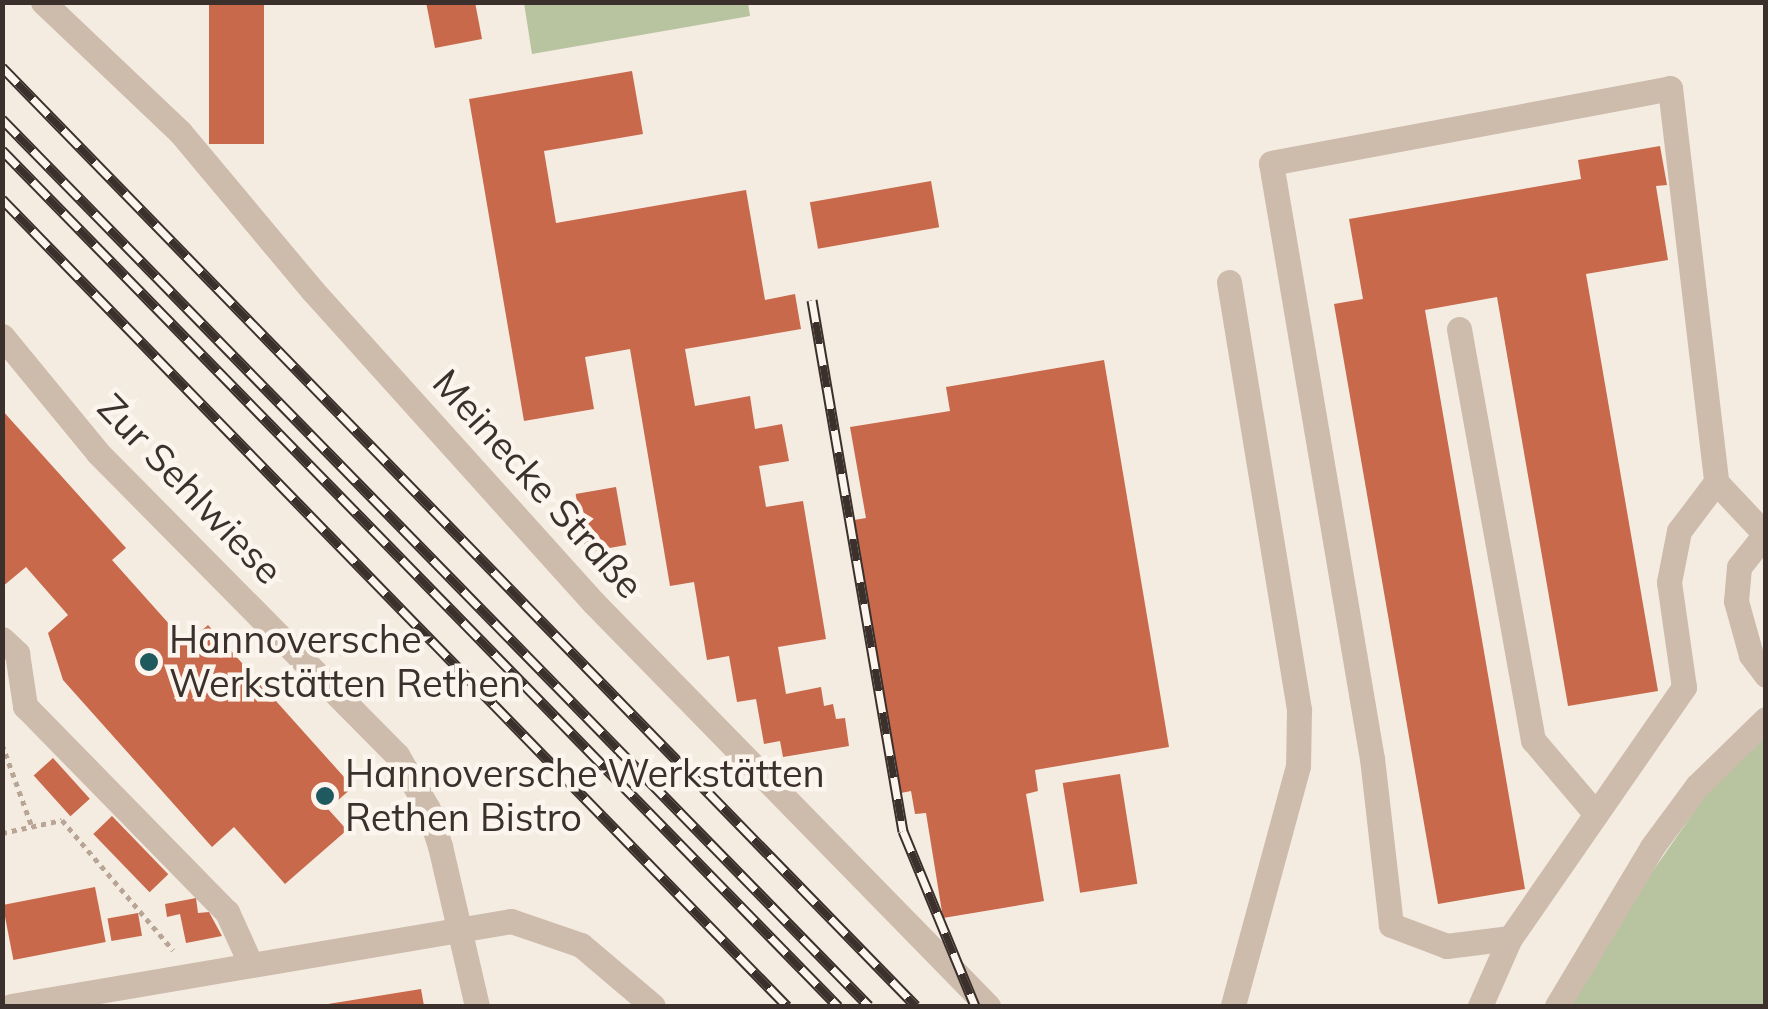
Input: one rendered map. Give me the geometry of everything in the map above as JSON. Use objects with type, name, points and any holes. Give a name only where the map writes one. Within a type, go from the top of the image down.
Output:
[{"type":"street","name":"Meinecke Straße","points":[[43,2],[180,132],[312,290],[593,602],[988,1006]]},
{"type":"street","points":[[1510,938],[1447,946],[1391,925],[1372,758],[1271,163],[1670,88],[1716,482],[1765,534],[1739,567],[1736,601],[1751,654],[1766,676]]},
{"type":"street","points":[[1229,282],[1299,710],[1298,766],[1234,1006]]},
{"type":"street","points":[[1458,329],[1534,740],[1596,814]]},
{"type":"street","name":"Zur Sehlwiese","points":[[2,336],[98,453],[397,755],[428,809],[476,1006]]},
{"type":"street","points":[[1480,1006],[1510,938],[1684,687],[1669,582],[1680,531],[1716,482]]},
{"type":"street","points":[[2,639],[17,654],[25,706],[226,912],[251,966]]},
{"type":"street","points":[[1557,1006],[1652,846],[1697,786],[1766,719]]},
{"type":"street","points":[[11,1006],[512,921],[554,933],[623,975],[654,1006]]},
{"type":"path","points":[[2,744],[32,826]]},
{"type":"path","points":[[2,833],[62,820],[194,975]]},
{"type":"green space","points":[[524,3],[748,3],[750,16],[532,54]]},
{"type":"green space","points":[[1765,732],[1765,1006],[1571,1006],[1603,943],[1707,793]]},
{"type":"building","points":[[209,2],[264,2],[264,144],[209,144]]},
{"type":"building","points":[[426,2],[475,2],[482,39],[435,48]]},
{"type":"building","points":[[632,71],[643,134],[544,151],[556,223],[746,190],[765,300],[795,294],[801,329],[685,349],[695,406],[750,396],[755,429],[782,424],[789,461],[759,466],[766,507],[803,501],[826,639],[778,647],[786,694],[821,687],[824,706],[833,704],[836,719],[845,718],[849,746],[783,757],[780,741],[764,744],[756,699],[737,702],[729,656],[707,660],[694,582],[670,586],[630,349],[585,357],[594,409],[524,421],[469,99]]},
{"type":"building","points":[[1660,146],[1667,185],[1656,186],[1668,260],[1586,274],[1658,691],[1568,706],[1497,297],[1425,310],[1525,889],[1438,904],[1334,304],[1363,299],[1349,219],[1581,179],[1578,160]]},
{"type":"building","points":[[931,181],[939,227],[818,249],[810,202]]},
{"type":"building","points":[[1104,360],[1169,747],[1035,770],[1038,791],[1026,794],[1044,901],[943,918],[926,813],[915,814],[911,791],[901,793],[854,520],[866,518],[850,427],[950,411],[946,387]]},
{"type":"building","name":"Hannoversche Werkstätten Rethen","points":[[2,410],[126,548],[112,560],[187,644],[208,625],[353,787],[328,809],[347,830],[285,884],[234,827],[212,847],[63,680],[48,633],[68,615],[26,567],[2,587]]},
{"type":"building","points":[[616,487],[626,545],[586,552],[576,494]]},
{"type":"building","points":[[53,758],[90,799],[70,816],[34,775]]},
{"type":"building","points":[[1120,774],[1137,884],[1080,893],[1063,783]]},
{"type":"building","points":[[112,816],[168,874],[150,892],[93,834]]},
{"type":"building","points":[[95,887],[106,942],[13,960],[3,905]]},
{"type":"building","points":[[196,898],[198,913],[209,912],[222,936],[186,943],[180,914],[167,917],[165,904]]},
{"type":"building","points":[[138,913],[142,936],[111,941],[107,918]]},
{"type":"building","points":[[421,989],[424,1006],[328,1006],[328,1004]]},
{"type":"railway","points":[[2,67],[916,1006]]},
{"type":"railway","points":[[2,119],[869,1006]]},
{"type":"railway","points":[[2,150],[838,1006]]},
{"type":"railway","points":[[2,199],[787,1006]]},
{"type":"railway","points":[[812,300],[903,831],[975,1006]]},
{"type":"place","name":"Hannoversche Werkstätten Rethen","points":[[149,662]]},
{"type":"place","name":"Hannoversche Werkstätten Rethen Bistro","points":[[325,796]]}]
